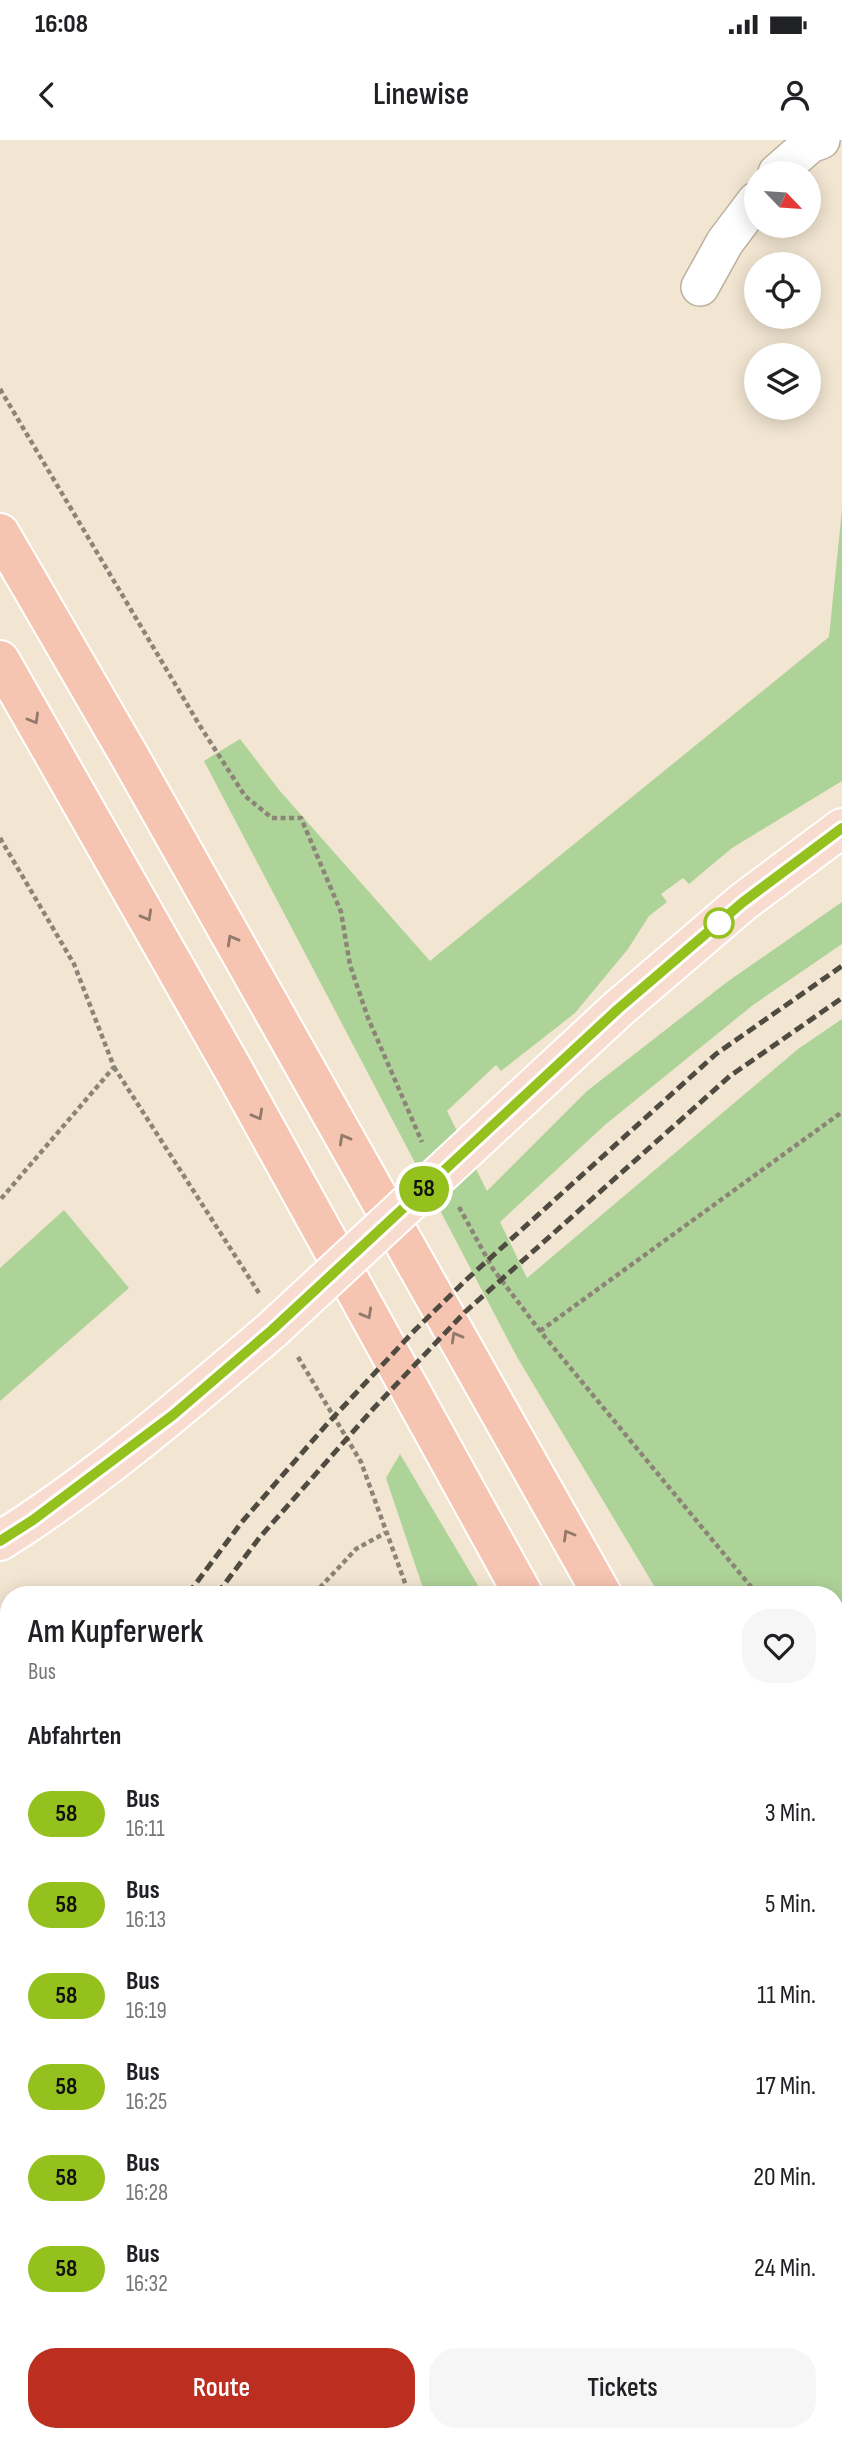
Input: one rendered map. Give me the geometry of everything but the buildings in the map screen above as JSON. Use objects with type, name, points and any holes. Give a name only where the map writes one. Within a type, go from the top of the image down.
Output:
[{"type":"highway","points":[[0,533],[130,757],[596,1586]]},
{"type":"highway","points":[[0,660],[233,1069],[519,1586]]},
{"type":"main road","points":[[0,1541],[33,1520],[173,1415],[272,1330],[618,1009],[743,902],[842,828]]},
{"type":"street","points":[[791,161],[810,145],[821,140]]},
{"type":"street","points":[[700,287],[725,242],[744,217]]},
{"type":"path","points":[[0,388],[193,714],[245,796],[272,818],[301,818],[341,912],[350,965],[368,1018],[425,1148]]},
{"type":"path","points":[[0,838],[74,964],[114,1067],[0,1200]]},
{"type":"path","points":[[540,1331],[842,1112]]},
{"type":"path","points":[[452,1196],[493,1269],[540,1331],[750,1586]]},
{"type":"path","points":[[321,1586],[356,1549],[385,1533],[406,1586]]},
{"type":"green space","points":[[842,509],[842,781],[732,848],[689,884],[683,878],[661,894],[667,902],[649,916],[628,949],[575,1013],[501,1071],[496,1065],[447,1111],[487,1191],[587,1091],[727,982],[842,902],[842,944],[753,1005],[606,1124],[500,1222],[527,1278],[798,1049],[842,1019],[842,1586],[654,1586],[517,1357],[204,761],[240,739],[280,791],[430,961],[829,637]]},
{"type":"green space","points":[[64,1210],[129,1288],[0,1401],[0,1268]]},
{"type":"green space","points":[[400,1454],[478,1586],[422,1586],[386,1478]]},
{"type":"railway","points":[[194,1586],[241,1523],[328,1423],[466,1280],[716,1054],[842,966]]},
{"type":"railway","points":[[223,1586],[260,1537],[373,1409],[465,1312],[730,1076],[842,998]]},
{"type":"bus line","name":"58","points":[[0,1541],[33,1520],[173,1415],[272,1330],[618,1009],[743,902],[842,828]]}]
